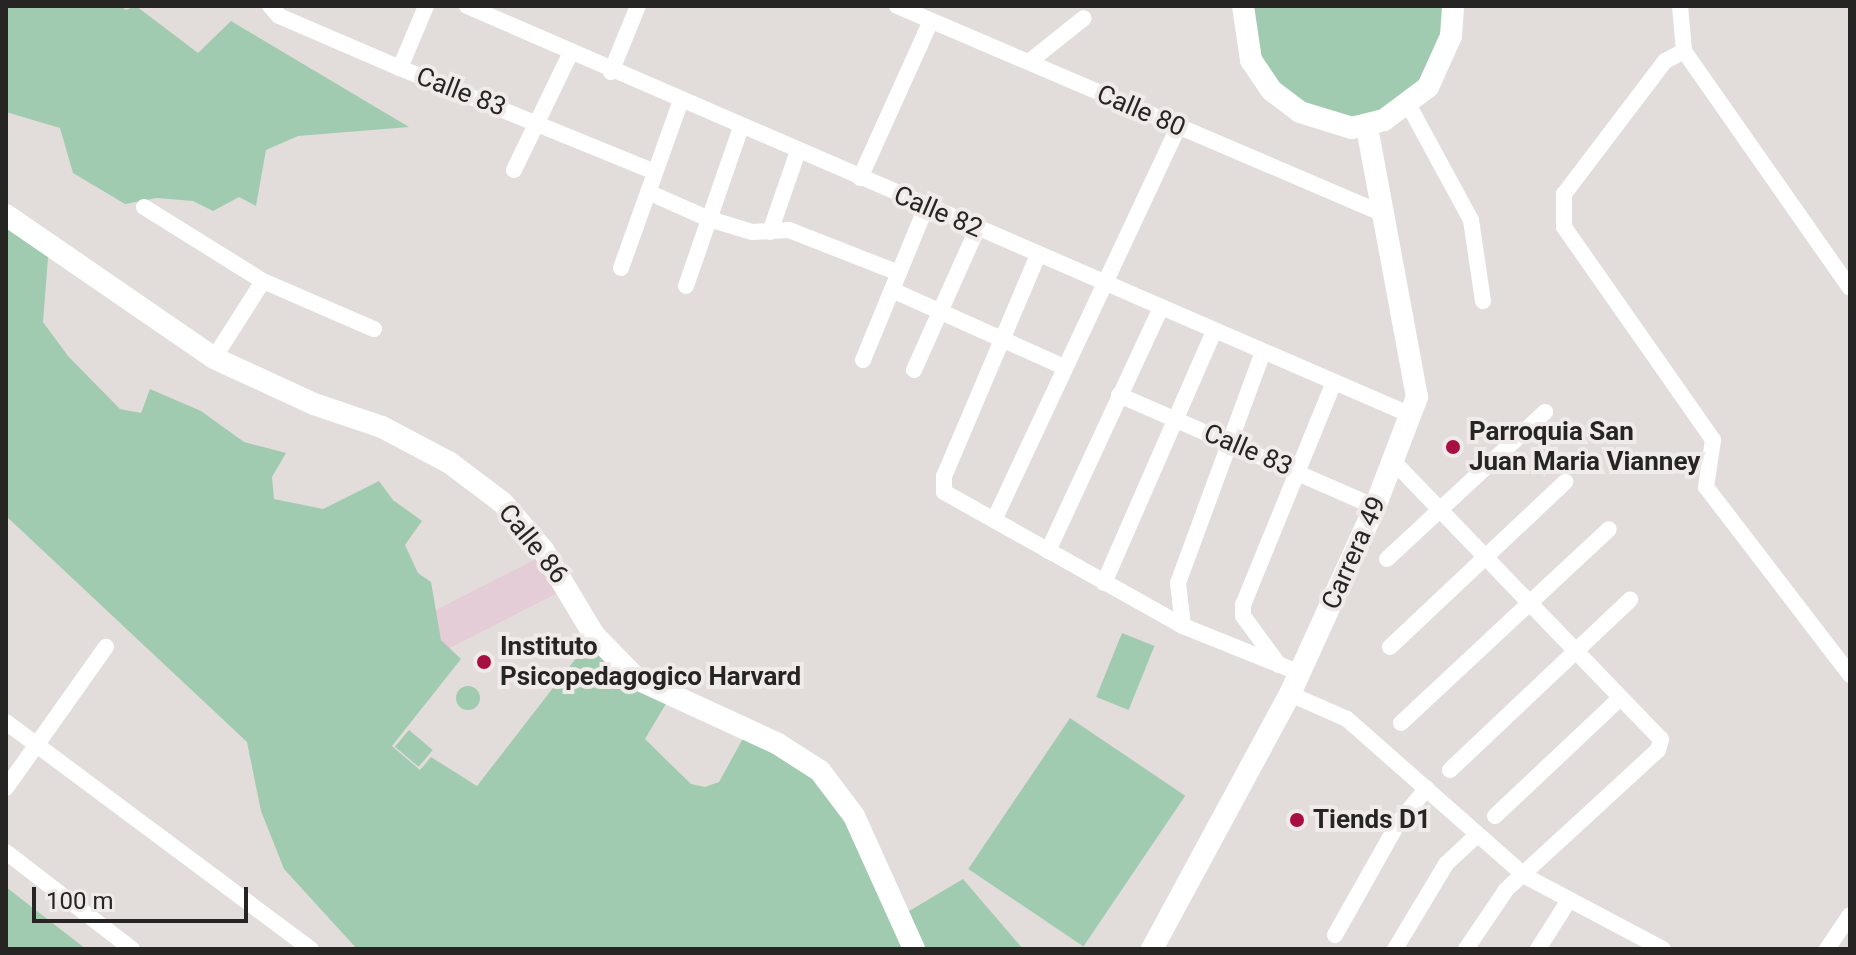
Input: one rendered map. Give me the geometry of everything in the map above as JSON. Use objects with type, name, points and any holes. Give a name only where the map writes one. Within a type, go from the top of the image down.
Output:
[{"type":"main road","points":[[1243,6],[1251,60],[1283,101],[1322,121],[1352,128],[1367,126],[1408,104],[1428,87],[1443,59],[1453,6]]},
{"type":"main road","name":"Carrera 49","points":[[1152,949],[1375,507],[1417,397],[1386,215],[1367,126]]},
{"type":"main road","name":"Calle 86","points":[[6,215],[214,358],[314,404],[382,427],[450,463],[503,503],[543,550],[594,635],[637,679],[778,744],[820,771],[845,799],[859,825],[914,949]]},
{"type":"street","name":"Calle 83","points":[[270,6],[279,16],[655,172]]},
{"type":"street","points":[[400,68],[426,6]]},
{"type":"street","name":"Calle 82","points":[[467,6],[611,72],[1411,415]]},
{"type":"street","points":[[611,72],[638,6]]},
{"type":"street","name":"Calle 80","points":[[897,6],[1386,215]]},
{"type":"street","points":[[1680,6],[1684,51],[1850,288]]},
{"type":"street","points":[[1029,62],[1084,18]]},
{"type":"street","points":[[860,178],[931,21]]},
{"type":"street","points":[[1684,51],[1665,61],[1564,194],[1564,227],[1713,440],[1706,487],[1850,675]]},
{"type":"street","points":[[514,170],[570,54]]},
{"type":"street","points":[[621,268],[681,100]]},
{"type":"street","points":[[1408,104],[1471,220],[1483,301]]},
{"type":"street","points":[[686,286],[741,127]]},
{"type":"street","points":[[995,518],[1062,366],[1178,127]]},
{"type":"street","points":[[770,232],[798,151]]},
{"type":"street","points":[[648,192],[709,219],[752,232],[789,230],[899,273]]},
{"type":"street","points":[[144,207],[263,281],[374,329]]},
{"type":"street","points":[[863,360],[926,207]]},
{"type":"street","points":[[914,370],[977,229]]},
{"type":"street","points":[[1038,255],[944,476],[944,492],[1183,626],[1290,677],[1347,719],[1525,876],[1663,949]]},
{"type":"street","points":[[214,358],[263,281]]},
{"type":"street","points":[[892,290],[1062,366]]},
{"type":"street","points":[[1048,551],[1161,308]]},
{"type":"street","points":[[1104,583],[1214,331]]},
{"type":"street","points":[[1183,626],[1178,583],[1263,352]]},
{"type":"street","points":[[1290,677],[1243,616],[1243,605],[1334,382]]},
{"type":"street","name":"Calle 83","points":[[1119,395],[1375,507]]},
{"type":"street","points":[[1387,559],[1545,412]]},
{"type":"street","points":[[1394,462],[1620,698],[1658,733],[1658,750],[1525,876],[1506,890],[1466,949]]},
{"type":"street","points":[[1390,647],[1565,482]]},
{"type":"street","points":[[1401,723],[1609,529]]},
{"type":"street","points":[[1450,770],[1630,600]]},
{"type":"street","points":[[6,788],[106,647]]},
{"type":"street","points":[[1495,816],[1620,698]]},
{"type":"street","points":[[6,722],[311,949]]},
{"type":"street","points":[[1335,935],[1398,823],[1427,788]]},
{"type":"street","points":[[1395,949],[1446,864],[1477,835]]},
{"type":"street","points":[[6,852],[132,949]]},
{"type":"street","points":[[1538,949],[1569,900]]},
{"type":"street","points":[[1827,949],[1850,915]]},
{"type":"shaded area","points":[[542,556],[560,592],[345,702],[326,666]]},
{"type":"green space","points":[[6,6],[120,6],[126,10],[136,6],[198,53],[231,21],[409,127],[298,136],[266,150],[256,206],[239,197],[213,211],[193,201],[157,198],[125,204],[73,173],[60,128],[6,112]]},
{"type":"green space","points":[[1243,6],[1453,6],[1428,87],[1367,126],[1272,90]]},
{"type":"green space","points":[[6,215],[49,245],[43,322],[68,356],[120,409],[141,413],[150,389],[201,411],[244,442],[286,453],[272,477],[274,499],[323,509],[379,481],[393,500],[422,521],[405,545],[418,573],[431,582],[441,640],[461,659],[392,746],[420,770],[431,757],[477,786],[594,635],[670,697],[645,739],[691,784],[705,787],[719,782],[746,733],[829,781],[899,917],[963,879],[1023,949],[357,949],[284,869],[261,811],[247,742],[6,516]]},
{"type":"green space","points":[[1122,633],[1154,646],[1129,710],[1096,697]]},
{"type":"green space","points":[[463,686],[473,686],[480,693],[480,703],[473,710],[463,710],[456,703],[456,693]]},
{"type":"green space","points":[[1070,718],[1185,796],[1083,947],[968,869]]},
{"type":"green space","points":[[409,730],[433,750],[419,767],[395,747]]},
{"type":"green space","points":[[6,887],[86,949],[6,949]]},
{"type":"place","name":"Parroquia San Juan Maria Vianney","points":[[1453,447]]},
{"type":"place","name":"Instituto Psicopedagogico Harvard","points":[[484,662]]},
{"type":"place","name":"Tiends D1","points":[[1297,820]]}]
